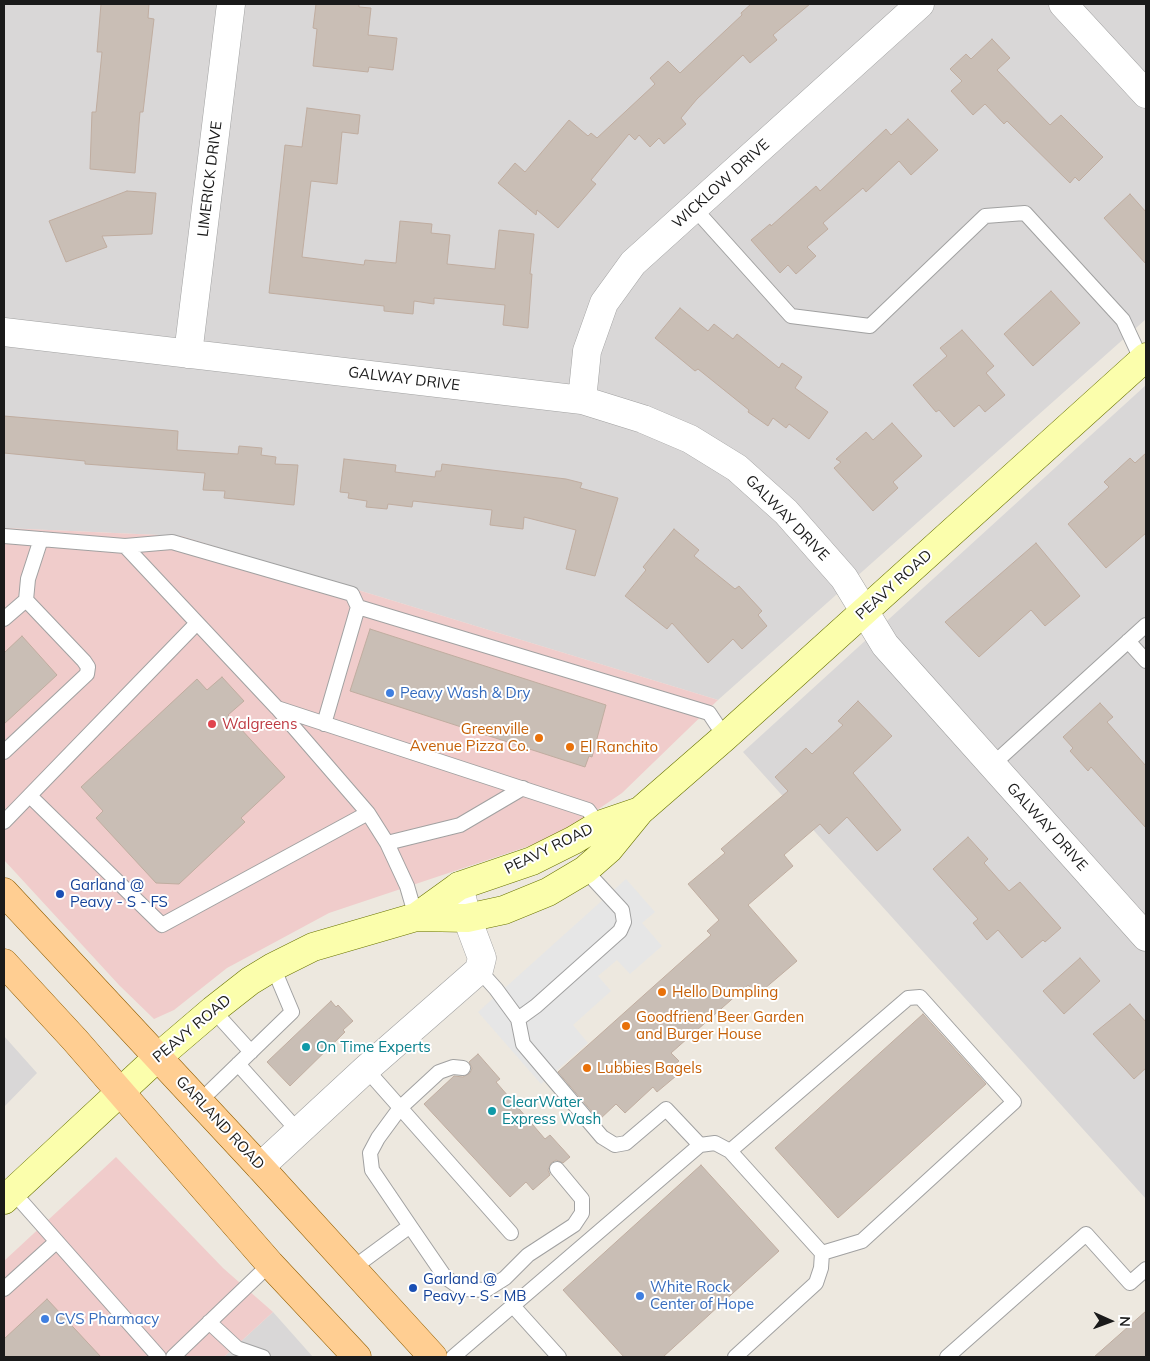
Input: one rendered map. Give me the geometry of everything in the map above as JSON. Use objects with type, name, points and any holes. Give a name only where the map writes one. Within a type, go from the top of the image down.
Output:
[{"type":"main road","name":"GARLAND ROAD","points":[[4,892],[260,1167],[433,1357]]},
{"type":"main road","points":[[4,963],[76,1040],[270,1264],[356,1357]]},
{"type":"street","name":"LIMERICK DRIVE","points":[[188,354],[231,4]]},
{"type":"street","name":"WICKLOW DRIVE","points":[[582,400],[587,351],[604,303],[633,263],[920,4]]},
{"type":"street","points":[[1063,4],[1146,94]]},
{"type":"street","name":"GALWAY DRIVE","points":[[4,332],[582,400],[643,418],[690,439],[737,468],[786,512],[844,578],[885,645],[1146,937]]},
{"type":"street","name":"PEAVY ROAD","points":[[8,1196],[158,1057],[250,981],[273,967],[313,947],[416,917],[467,918],[504,910],[548,892],[585,870],[609,849],[640,811],[1145,361]]},
{"type":"street","name":"PEAVY ROAD","points":[[416,917],[459,886],[532,860],[574,840],[599,825],[640,811]]},
{"type":"street","points":[[260,1167],[366,1069],[479,970],[482,958],[467,918],[459,886]]},
{"type":"lane","points":[[694,208],[791,316],[870,326],[985,216],[1025,213],[1123,320],[1145,361]]},
{"type":"lane","points":[[4,536],[125,546],[172,542],[352,594],[358,607],[324,724]]},
{"type":"lane","points":[[4,619],[26,600],[28,579],[41,539]]},
{"type":"lane","points":[[125,546],[277,708],[368,813],[387,843],[407,886],[416,917]]},
{"type":"lane","points":[[4,752],[86,674],[88,667],[26,600]]},
{"type":"lane","points":[[358,607],[709,712],[725,737]]},
{"type":"lane","points":[[4,822],[197,623]]},
{"type":"lane","points":[[992,766],[1146,624]]},
{"type":"lane","points":[[1128,641],[1146,661]]},
{"type":"lane","points":[[277,708],[588,810],[599,825]]},
{"type":"lane","points":[[387,843],[460,825],[523,788]]},
{"type":"lane","points":[[30,796],[162,925],[368,813]]},
{"type":"lane","points":[[518,1019],[536,1006],[620,931],[624,922],[622,910],[585,870]]},
{"type":"lane","points":[[199,1102],[292,1012],[273,967]]},
{"type":"lane","points":[[479,970],[496,988],[518,1019],[523,1044],[602,1137],[615,1145],[626,1143],[666,1109],[700,1145]]},
{"type":"lane","points":[[730,1151],[908,998],[920,997],[1014,1102],[862,1241],[822,1253]]},
{"type":"lane","points":[[213,1010],[251,1052]]},
{"type":"lane","points":[[238,1064],[299,1132]]},
{"type":"lane","points":[[463,1068],[453,1067],[439,1072],[400,1108],[378,1138],[370,1153],[372,1170],[445,1277],[462,1289],[486,1290],[505,1278],[528,1255],[574,1225],[582,1213],[582,1199],[557,1169]]},
{"type":"lane","points":[[366,1069],[511,1233]]},
{"type":"lane","points":[[453,1357],[700,1145],[715,1142],[730,1151],[822,1253],[821,1268],[816,1283],[735,1357]]},
{"type":"lane","points":[[8,1196],[56,1242],[158,1357]]},
{"type":"lane","points":[[353,1268],[410,1226]]},
{"type":"lane","points":[[947,1357],[1086,1234],[1130,1283],[1146,1269]]},
{"type":"lane","points":[[4,1289],[56,1242]]},
{"type":"lane","points":[[173,1357],[270,1264]]},
{"type":"lane","points":[[513,1306],[559,1357]]},
{"type":"lane","points":[[209,1322],[237,1348],[263,1357]]},
{"type":"shaded area","points":[[4,4],[1146,4],[1146,319],[718,700],[181,536],[4,528]]},
{"type":"shaded area","points":[[1146,385],[1146,1199],[743,752]]},
{"type":"shaded area","points":[[4,528],[181,536],[718,700],[622,793],[559,836],[329,913],[227,968],[174,1010],[154,1019],[119,985],[4,860]]},
{"type":"shaded area","points":[[626,879],[655,912],[642,923],[662,946],[630,974],[617,960],[598,976],[611,991],[573,1025],[588,1043],[541,1084],[478,1012]]},
{"type":"shaded area","points":[[4,1036],[37,1073],[4,1107]]},
{"type":"shaded area","points":[[116,1157],[223,1268],[273,1312],[224,1357],[4,1357],[4,1261]]},
{"type":"shaded area","points":[[273,1312],[313,1357],[224,1357]]},
{"type":"building","points":[[101,4],[149,4],[148,18],[154,19],[143,112],[140,112],[135,173],[90,169],[92,112],[96,112],[102,52],[97,52]]},
{"type":"building","points":[[316,4],[359,4],[359,7],[371,8],[368,35],[397,38],[393,70],[369,67],[368,72],[313,66],[317,29],[313,28]]},
{"type":"building","points":[[751,4],[810,4],[773,35],[777,40],[750,63],[743,55],[697,99],[681,118],[686,124],[664,144],[659,138],[650,147],[639,135],[635,140],[629,134],[591,180],[596,184],[558,228],[537,210],[536,215],[498,183],[515,163],[525,172],[569,120],[588,136],[591,133],[597,138],[655,84],[650,78],[668,61],[680,73],[742,15],[741,13]]},
{"type":"building","points":[[992,39],[1010,58],[997,70],[1050,125],[1061,115],[1103,157],[1079,181],[1075,177],[1070,183],[1007,121],[1004,124],[985,104],[973,115],[951,91],[962,81],[950,69],[966,54],[971,59]]},
{"type":"building","points":[[307,108],[360,115],[358,134],[342,132],[337,184],[311,181],[302,257],[364,265],[365,260],[396,263],[400,221],[432,224],[431,233],[450,235],[447,264],[495,269],[499,230],[534,234],[528,328],[503,325],[505,305],[434,298],[434,304],[414,301],[413,314],[384,311],[384,306],[269,293],[285,145],[302,147]]},
{"type":"building","points":[[908,119],[938,150],[911,175],[899,161],[866,192],[863,188],[823,223],[828,229],[807,247],[816,256],[796,274],[788,265],[780,273],[751,240],[770,224],[771,226],[816,186],[820,191],[886,129],[891,135]]},
{"type":"building","points":[[127,191],[156,193],[152,234],[102,236],[107,247],[66,262],[49,221]]},
{"type":"building","points":[[1130,194],[1146,212],[1146,264],[1104,218]]},
{"type":"building","points":[[1051,291],[1080,323],[1033,366],[1004,334]]},
{"type":"building","points":[[680,308],[708,331],[714,324],[733,339],[737,334],[779,368],[782,363],[802,377],[795,388],[828,412],[809,439],[789,424],[786,428],[773,418],[768,426],[748,412],[749,410],[698,369],[695,371],[655,338]]},
{"type":"building","points":[[962,330],[994,366],[986,373],[1005,395],[985,412],[979,405],[954,427],[939,410],[936,412],[913,385],[947,356],[940,348]]},
{"type":"building","points":[[4,416],[178,431],[177,450],[238,454],[239,446],[262,448],[261,455],[276,457],[275,464],[298,465],[294,505],[224,498],[225,491],[203,490],[205,473],[85,464],[85,461],[4,453]]},
{"type":"building","points":[[892,423],[922,456],[893,482],[898,488],[873,511],[834,468],[841,462],[836,459],[866,432],[873,440]]},
{"type":"building","points":[[1146,453],[1146,533],[1106,568],[1068,524],[1109,487],[1104,482],[1130,458],[1135,463]]},
{"type":"building","points":[[344,459],[396,465],[395,472],[435,477],[436,471],[441,471],[442,464],[566,479],[582,483],[580,488],[618,498],[595,576],[566,569],[576,530],[524,517],[523,529],[490,525],[492,510],[413,501],[412,507],[388,504],[387,509],[366,507],[367,501],[348,498],[349,493],[340,492]]},
{"type":"building","points":[[674,529],[699,550],[694,556],[735,589],[739,586],[762,611],[758,615],[767,626],[742,649],[733,639],[708,663],[672,623],[667,629],[625,596],[646,570],[643,567]]},
{"type":"building","points":[[1036,543],[1080,596],[1045,626],[1031,610],[979,657],[945,622]]},
{"type":"building","points":[[370,629],[606,705],[592,757],[589,756],[585,767],[350,691]]},
{"type":"building","points":[[22,636],[57,675],[4,724],[4,653]]},
{"type":"building","name":"Walgreens","points":[[222,677],[244,701],[228,715],[285,777],[241,818],[245,822],[179,884],[156,883],[96,818],[103,811],[81,787],[197,679],[207,690]]},
{"type":"building","points":[[858,701],[892,736],[853,773],[901,830],[877,851],[847,817],[829,834],[820,824],[784,855],[793,866],[748,905],[797,961],[757,995],[748,985],[671,1053],[679,1061],[669,1069],[676,1076],[657,1092],[653,1087],[625,1113],[616,1104],[599,1120],[558,1072],[711,935],[707,931],[719,920],[688,884],[725,853],[721,849],[788,791],[775,777],[806,748],[812,754],[843,725],[838,721]]},
{"type":"building","points":[[1100,703],[1113,717],[1107,722],[1146,766],[1146,828],[1091,767],[1088,771],[1070,751],[1073,748],[1063,737]]},
{"type":"building","points":[[968,837],[988,859],[984,863],[1009,891],[1020,882],[1061,928],[1022,958],[998,930],[987,940],[973,923],[978,919],[933,869]]},
{"type":"building","points":[[1080,958],[1100,981],[1064,1014],[1043,991]]},
{"type":"building","name":"On Time Experts","points":[[331,1001],[336,1007],[338,1005],[353,1021],[343,1030],[345,1032],[290,1086],[267,1062]]},
{"type":"building","points":[[1130,1004],[1146,1022],[1146,1068],[1134,1079],[1093,1034]]},
{"type":"building","points":[[923,1014],[986,1084],[838,1218],[775,1148]]},
{"type":"building","name":"ClearWater Express Wash","points":[[478,1054],[500,1079],[496,1082],[545,1139],[550,1135],[570,1157],[563,1163],[556,1160],[551,1163],[548,1170],[550,1175],[533,1190],[526,1182],[510,1197],[424,1104],[454,1076],[463,1077],[470,1073],[472,1068],[469,1062]]},
{"type":"building","points":[[701,1165],[779,1251],[663,1357],[624,1357],[563,1290]]},
{"type":"building","name":"CVS Pharmacy","points":[[47,1299],[101,1357],[4,1357],[4,1339]]},
{"type":"building","points":[[1146,1311],[1146,1357],[1094,1357]]},
{"type":"place","name":"Peavy Wash & Dry","points":[[390,693]]},
{"type":"place","name":"Walgreens","points":[[212,724]]},
{"type":"place","name":"Greenville Avenue Pizza Co.","points":[[539,738]]},
{"type":"place","name":"El Ranchito","points":[[570,747]]},
{"type":"place","name":"Garland @ Peavy - S - FS","points":[[60,894]]},
{"type":"place","name":"Hello Dumpling","points":[[662,992]]},
{"type":"place","name":"Goodfriend Beer Garden and Burger House","points":[[626,1026]]},
{"type":"place","name":"On Time Experts","points":[[306,1047]]},
{"type":"place","name":"Lubbies Bagels","points":[[587,1068]]},
{"type":"place","name":"ClearWater Express Wash","points":[[492,1111]]},
{"type":"place","name":"Garland @ Peavy - S - MB","points":[[413,1288]]},
{"type":"place","name":"White Rock Center of Hope","points":[[640,1296]]},
{"type":"place","name":"CVS Pharmacy","points":[[45,1319]]}]
